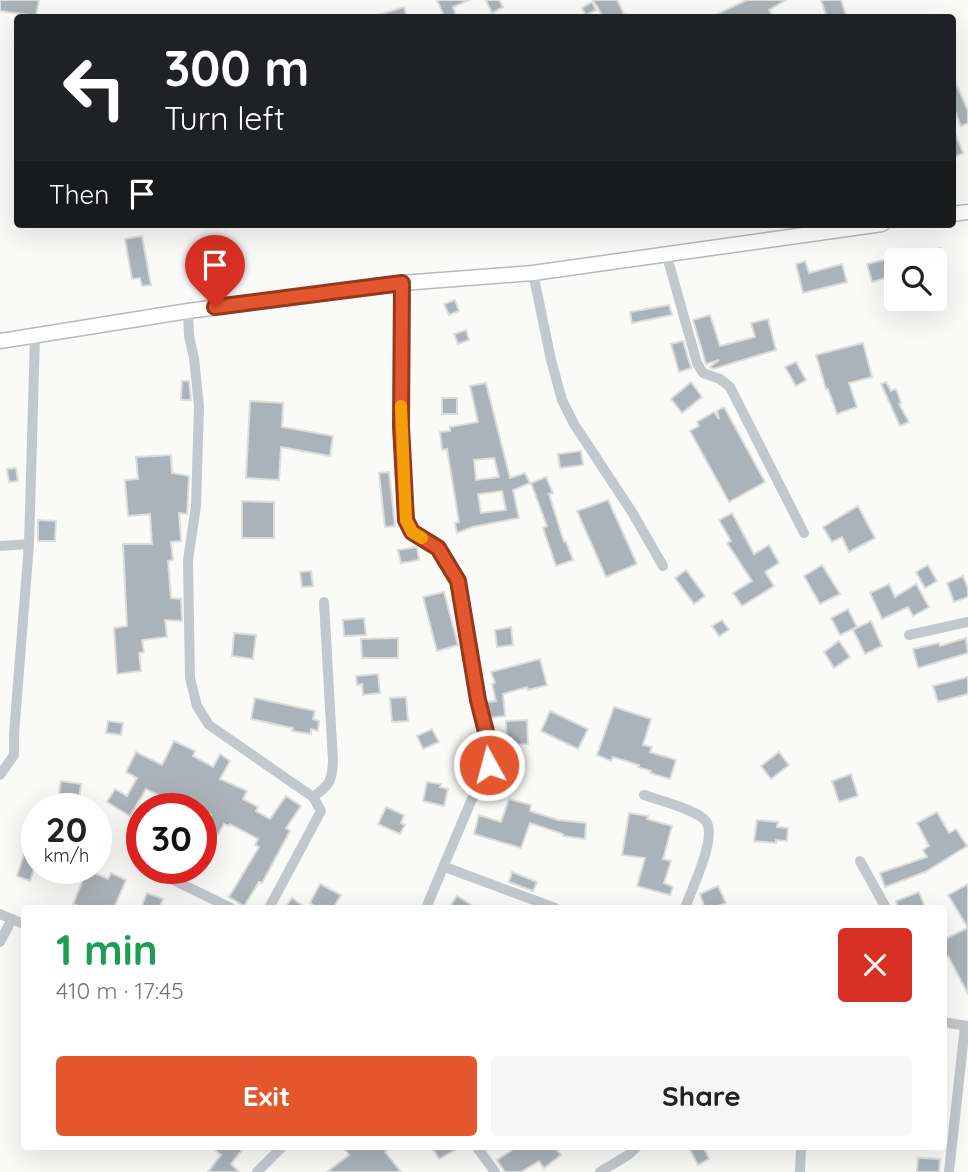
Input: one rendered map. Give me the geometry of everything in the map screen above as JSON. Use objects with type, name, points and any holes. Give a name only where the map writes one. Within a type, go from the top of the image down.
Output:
[{"type":"main road","points":[[0,341],[188,311],[402,283],[533,273],[852,228]]},
{"type":"street","points":[[666,253],[697,363],[703,373],[720,379],[730,387],[804,533]]},
{"type":"street","points":[[533,273],[562,400],[573,424],[632,512],[663,566]]},
{"type":"street","points":[[402,283],[401,426],[406,520],[412,532],[438,548],[458,581],[478,700],[490,748],[489,765],[427,905]]},
{"type":"street","points":[[188,311],[188,337],[194,358],[200,407],[196,506],[188,560],[190,678],[197,706],[209,725],[313,797],[321,811],[271,905]]},
{"type":"street","points":[[0,775],[14,755],[13,734],[29,544],[35,336]]},
{"type":"street","points":[[0,546],[29,544]]},
{"type":"street","points":[[313,797],[324,790],[332,779],[334,761],[324,601]]},
{"type":"street","points":[[909,635],[968,622]]},
{"type":"street","points":[[644,795],[704,818],[710,827],[710,840],[686,905]]},
{"type":"street","points":[[860,862],[884,905]]},
{"type":"street","points":[[445,867],[547,905]]},
{"type":"street","points":[[183,884],[226,905]]},
{"type":"street","points":[[0,914],[21,923]]},
{"type":"street","points":[[0,942],[12,919]]},
{"type":"street","points":[[947,1023],[966,1026],[949,1172]]},
{"type":"street","points":[[257,1172],[278,1150]]},
{"type":"street","points":[[479,1150],[495,1172]]},
{"type":"street","points":[[600,1172],[634,1150]]},
{"type":"street","points":[[800,1172],[801,1150]]},
{"type":"building","points":[[0,0],[39,0],[36,14],[0,11]]},
{"type":"building","points":[[437,0],[469,0],[453,7],[456,14],[443,14]]},
{"type":"building","points":[[486,0],[499,0],[503,7],[492,13]]},
{"type":"building","points":[[593,0],[617,0],[624,14],[602,14]]},
{"type":"building","points":[[747,0],[786,0],[769,10],[771,14],[717,14]]},
{"type":"building","points":[[821,0],[841,0],[846,14],[826,14]]},
{"type":"building","points":[[592,2],[596,10],[585,14],[582,8]]},
{"type":"building","points":[[404,7],[406,14],[381,14]]},
{"type":"building","points":[[956,83],[968,111],[968,123],[961,126],[956,114]]},
{"type":"building","points":[[956,136],[963,153],[956,156]]},
{"type":"building","points":[[142,236],[151,285],[142,286],[140,278],[132,279],[125,239]]},
{"type":"building","points":[[884,260],[884,278],[872,282],[867,264]]},
{"type":"building","points":[[805,261],[809,273],[842,264],[847,282],[803,293],[796,264]]},
{"type":"building","points":[[455,300],[459,311],[449,315],[444,304]]},
{"type":"building","points":[[669,305],[672,315],[632,323],[630,312]]},
{"type":"building","points":[[710,315],[720,346],[755,337],[751,323],[768,319],[776,350],[713,369],[710,367],[719,360],[706,364],[693,320]]},
{"type":"building","points":[[466,330],[469,340],[458,344],[454,334]]},
{"type":"building","points":[[683,341],[691,368],[679,372],[671,344]]},
{"type":"building","points":[[863,343],[872,377],[849,383],[857,407],[837,414],[816,355]]},
{"type":"building","points":[[796,362],[806,380],[796,386],[785,367]]},
{"type":"building","points":[[182,381],[189,381],[191,400],[181,400]]},
{"type":"building","points":[[691,382],[702,397],[682,413],[671,399]]},
{"type":"building","points":[[886,382],[891,391],[896,389],[901,403],[899,404],[909,422],[900,426],[881,384]]},
{"type":"building","points":[[486,383],[510,478],[525,473],[530,483],[513,490],[519,518],[472,527],[457,533],[455,523],[459,522],[447,449],[442,450],[440,432],[450,431],[450,427],[478,422],[470,386]],"holes":[[[494,458],[499,477],[476,480],[474,460]],[[502,491],[506,510],[481,513],[478,494]]]},
{"type":"building","points":[[442,398],[457,398],[457,414],[442,414]]},
{"type":"building","points":[[250,401],[283,403],[282,427],[333,436],[330,456],[281,447],[279,480],[246,478]]},
{"type":"building","points":[[724,407],[765,482],[729,502],[690,431],[699,426],[697,422],[714,412],[719,419],[717,411]]},
{"type":"building","points":[[581,451],[583,465],[560,468],[558,454]]},
{"type":"building","points":[[171,455],[172,473],[189,476],[187,514],[179,513],[181,541],[171,542],[173,560],[168,561],[171,598],[181,599],[182,621],[165,620],[167,637],[142,640],[144,652],[139,653],[141,671],[117,674],[114,628],[127,626],[123,544],[152,544],[150,514],[128,516],[125,480],[138,479],[136,457]]},
{"type":"building","points":[[16,468],[18,481],[9,482],[7,469]]},
{"type":"building","points":[[389,472],[395,526],[385,527],[379,473]]},
{"type":"building","points":[[546,477],[553,493],[549,494],[564,542],[573,560],[556,566],[543,528],[547,526],[531,483]]},
{"type":"building","points":[[608,500],[637,564],[606,577],[577,511]]},
{"type":"building","points":[[242,501],[274,502],[274,538],[242,538]]},
{"type":"building","points":[[858,506],[875,538],[849,552],[842,537],[832,542],[823,527]]},
{"type":"building","points":[[732,513],[754,554],[769,545],[779,563],[765,572],[774,586],[742,606],[733,593],[752,581],[727,543],[731,541],[719,520]]},
{"type":"building","points":[[38,520],[56,521],[55,541],[38,541]]},
{"type":"building","points":[[417,547],[419,560],[401,563],[398,550]]},
{"type":"building","points":[[822,565],[840,594],[820,604],[804,576]]},
{"type":"building","points":[[928,565],[937,581],[925,588],[916,572]]},
{"type":"building","points":[[686,570],[705,596],[694,604],[675,578]]},
{"type":"building","points":[[311,571],[313,586],[302,587],[300,572]]},
{"type":"building","points":[[963,576],[968,597],[954,602],[947,583]]},
{"type":"building","points":[[889,584],[895,597],[916,584],[929,607],[913,616],[908,607],[882,619],[870,593]]},
{"type":"building","points":[[444,592],[458,645],[437,651],[423,597]]},
{"type":"building","points":[[848,609],[857,627],[840,635],[831,618]]},
{"type":"building","points":[[364,618],[366,635],[344,636],[343,620]]},
{"type":"building","points":[[722,620],[729,630],[719,636],[712,626]]},
{"type":"building","points":[[871,621],[882,646],[865,654],[853,630]]},
{"type":"building","points":[[511,627],[513,645],[497,647],[495,630]]},
{"type":"building","points":[[234,633],[256,635],[253,659],[232,656]]},
{"type":"building","points":[[398,638],[398,658],[362,658],[361,639]]},
{"type":"building","points":[[966,638],[968,653],[918,668],[913,649],[939,643],[940,646]]},
{"type":"building","points":[[839,641],[850,657],[834,668],[824,652]]},
{"type":"building","points":[[540,659],[547,685],[503,694],[505,716],[489,718],[486,702],[496,701],[491,672]]},
{"type":"building","points":[[378,674],[380,693],[363,695],[362,684],[357,685],[356,676]]},
{"type":"building","points":[[968,677],[968,694],[938,702],[933,686]]},
{"type":"building","points":[[406,697],[408,721],[392,722],[390,698]]},
{"type":"building","points":[[255,698],[315,711],[313,719],[319,721],[318,731],[311,729],[311,734],[292,731],[293,728],[251,719]]},
{"type":"building","points":[[614,707],[651,719],[643,745],[652,747],[650,752],[676,760],[670,779],[650,773],[651,771],[638,767],[639,765],[613,757],[611,761],[597,755]]},
{"type":"building","points":[[550,711],[588,729],[578,749],[541,731]]},
{"type":"building","points":[[527,720],[528,744],[507,745],[506,721]]},
{"type":"building","points":[[108,721],[123,723],[121,735],[106,733]]},
{"type":"building","points":[[432,729],[439,742],[423,749],[417,736]]},
{"type":"building","points":[[174,741],[195,751],[193,756],[213,767],[220,754],[230,761],[220,779],[247,791],[243,799],[258,807],[256,811],[270,819],[286,796],[301,806],[286,828],[290,831],[262,883],[259,882],[245,905],[229,897],[259,847],[255,845],[258,839],[230,824],[224,824],[217,836],[217,793],[154,793],[146,789],[144,793],[129,793],[137,778],[126,772],[136,752],[162,765]]},
{"type":"building","points":[[779,752],[789,765],[771,779],[761,766]]},
{"type":"building","points":[[851,774],[858,796],[839,802],[832,781]]},
{"type":"building","points":[[61,781],[81,784],[80,793],[59,793]]},
{"type":"building","points":[[427,782],[441,784],[440,787],[448,789],[444,806],[423,801]]},
{"type":"building","points":[[115,789],[126,795],[126,814],[112,805]]},
{"type":"building","points":[[509,799],[531,805],[530,811],[558,820],[586,823],[585,839],[563,836],[530,823],[521,848],[474,834],[479,815],[501,822]]},
{"type":"building","points":[[386,807],[404,815],[401,823],[405,825],[400,834],[378,824]]},
{"type":"building","points":[[937,812],[949,833],[956,829],[967,846],[925,872],[885,887],[880,873],[927,857],[923,850],[929,846],[917,823]]},
{"type":"building","points":[[629,813],[648,816],[647,819],[672,826],[663,859],[671,861],[664,883],[673,887],[670,895],[637,886],[645,858],[622,855]]},
{"type":"building","points":[[757,820],[778,822],[777,827],[788,828],[787,841],[754,841]]},
{"type":"building","points":[[512,872],[537,882],[533,891],[509,882]]},
{"type":"building","points":[[112,873],[126,880],[115,905],[73,904],[81,884],[112,884]]},
{"type":"building","points":[[320,884],[341,895],[335,905],[310,903]]},
{"type":"building","points":[[968,884],[968,928],[948,895]]},
{"type":"building","points":[[718,886],[726,903],[704,905],[700,894]]},
{"type":"building","points":[[919,892],[924,905],[897,905],[896,901]]},
{"type":"building","points":[[147,893],[163,899],[160,905],[142,905]]},
{"type":"building","points":[[457,896],[471,905],[451,905]]},
{"type":"building","points":[[292,898],[302,905],[287,905]]},
{"type":"building","points":[[968,928],[968,994],[947,956],[947,938]]},
{"type":"building","points":[[215,1150],[242,1150],[231,1164],[239,1172],[208,1172],[221,1155]]},
{"type":"building","points":[[346,1150],[388,1150],[385,1152],[401,1172],[327,1172],[349,1155]]},
{"type":"building","points":[[433,1150],[455,1150],[439,1159]]},
{"type":"building","points":[[512,1150],[557,1150],[561,1155],[544,1168],[539,1161],[521,1172],[505,1172],[497,1160]]},
{"type":"building","points":[[690,1150],[705,1150],[709,1159],[698,1165]]},
{"type":"building","points":[[918,1158],[940,1159],[939,1172],[917,1172]]},
{"type":"slow traffic","points":[[401,406],[406,520],[412,532],[422,538]]},
{"type":"route","points":[[215,307],[402,283],[401,426],[406,520],[412,532],[438,548],[458,581],[478,700],[490,748],[489,765]]}]
